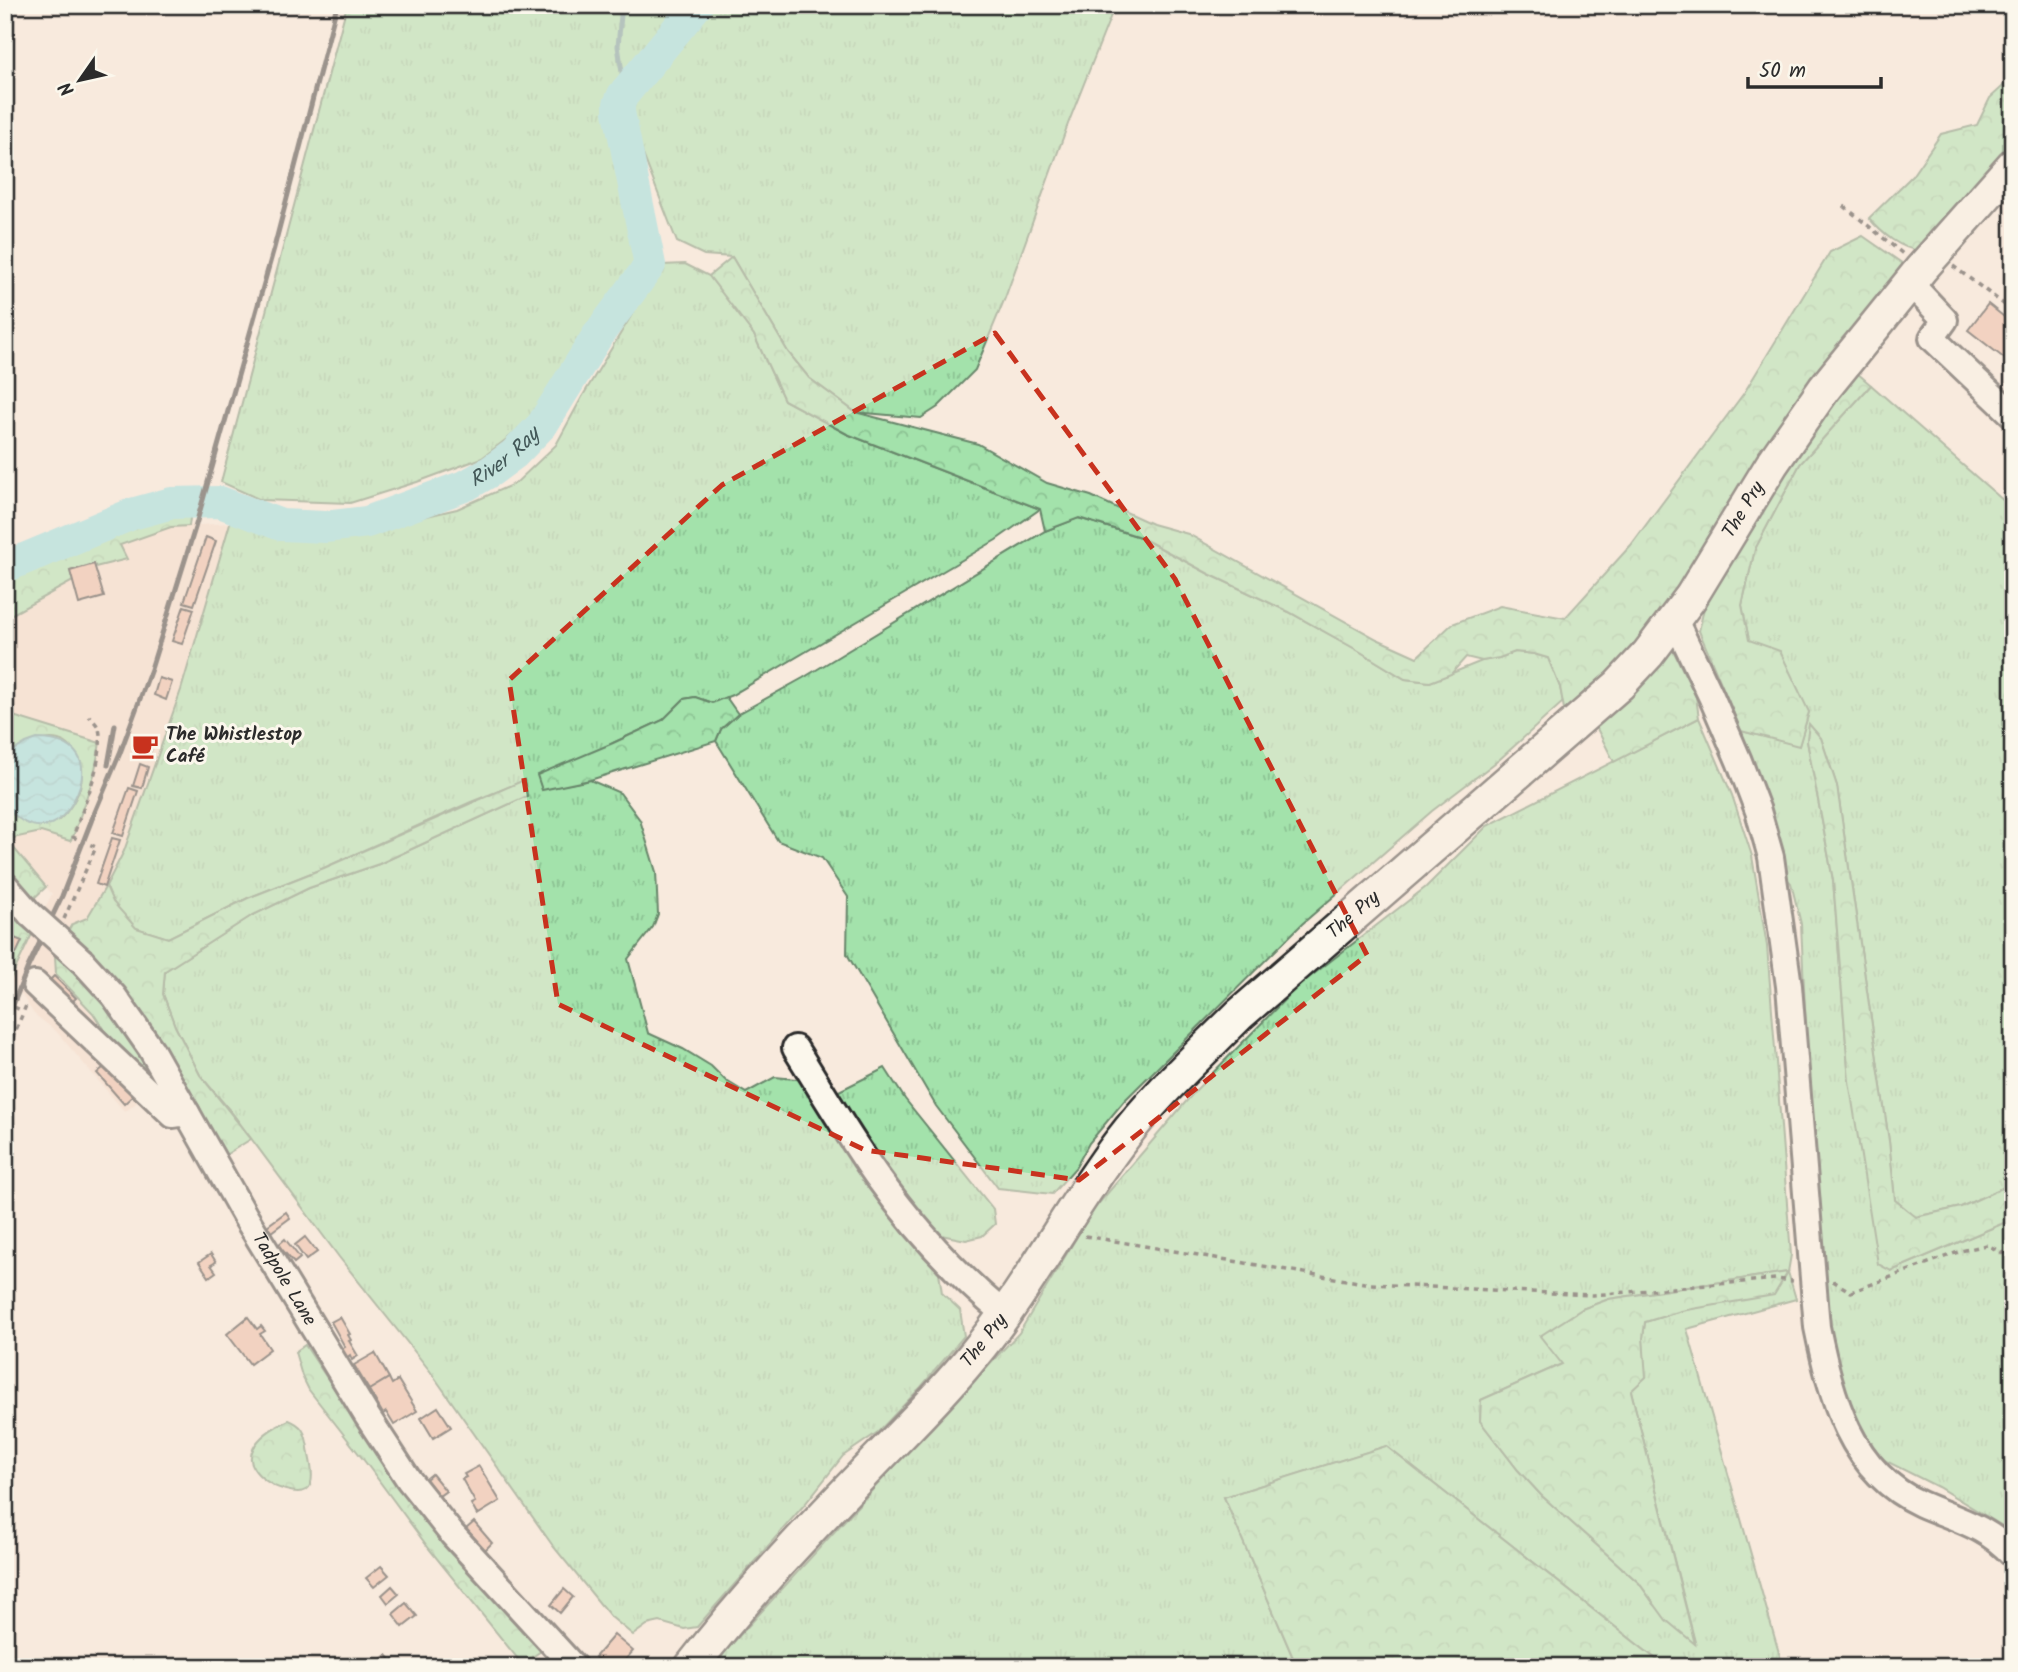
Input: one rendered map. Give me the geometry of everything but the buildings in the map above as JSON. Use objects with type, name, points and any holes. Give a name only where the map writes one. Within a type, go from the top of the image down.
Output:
[{"type":"main road","name":"The Pry","points":[[691,1667],[778,1565],[973,1356],[1036,1269],[1090,1183],[1121,1141],[1194,1060],[1239,1015],[1619,685],[1648,654],[1675,620],[1772,464],[1824,389],[1922,268],[2013,165]]},
{"type":"street","points":[[1922,268],[1945,320],[1932,338],[2013,415]]},
{"type":"street","points":[[1675,620],[1712,695],[1739,761],[1771,856],[1789,986],[1817,1327],[1827,1378],[1842,1420],[1855,1446],[1886,1483],[1917,1502],[1981,1528],[2013,1555]]},
{"type":"street","name":"Tadpole Lane","points":[[5,885],[30,914],[102,981],[130,1018],[151,1049],[245,1216],[409,1480],[461,1545],[574,1667]]},
{"type":"street","points":[[35,984],[173,1115],[187,1113]]},
{"type":"street","points":[[795,1048],[877,1176],[941,1255],[974,1289],[1004,1314]]},
{"type":"path","points":[[1844,206],[1922,268],[2013,311]]},
{"type":"path","points":[[62,922],[96,846],[73,837],[100,749],[98,726],[89,716]]},
{"type":"path","points":[[5,1057],[35,984]]},
{"type":"path","points":[[5,1003],[23,1011]]},
{"type":"path","points":[[1062,1228],[1083,1236],[1370,1284],[1593,1295],[1776,1279],[1813,1287],[1833,1280],[1851,1292],[1961,1251],[1987,1245],[2013,1258]]},
{"type":"highlighted area","points":[[995,333],[1175,579],[1367,955],[1079,1180],[865,1150],[558,1004],[509,680],[722,485]]},
{"type":"shaded area","points":[[230,523],[181,690],[124,851],[87,918],[72,924],[61,952],[155,1088],[125,1112],[56,1031],[34,1014],[11,978],[52,894],[12,846],[13,838],[42,832],[70,841],[94,775],[100,744],[13,716],[5,717],[5,618],[72,581],[70,571],[126,559],[119,545],[171,527]]},
{"type":"green space","points":[[347,5],[680,5],[649,44],[614,98],[640,264],[535,417],[482,458],[350,503],[261,500],[221,482]]},
{"type":"green space","points":[[711,5],[1115,5],[1068,124],[1005,298],[975,370],[938,407],[921,418],[855,412],[809,378],[788,352],[732,257],[704,255],[677,242],[632,126],[635,99]]},
{"type":"green space","points":[[2013,77],[2013,149],[1921,251],[1899,244],[1880,230],[1869,218],[1912,176],[1941,134],[1977,125],[1990,98]]},
{"type":"green space","points":[[1863,236],[1906,266],[1671,607],[1573,713],[1564,709],[1560,687],[1548,658],[1515,652],[1482,661],[1466,657],[1451,674],[1430,682],[1405,679],[1289,612],[1140,537],[1079,518],[1045,531],[1040,509],[847,434],[784,400],[754,335],[709,276],[732,257],[788,352],[809,378],[855,412],[978,444],[1047,483],[1091,496],[1152,524],[1188,534],[1377,639],[1417,657],[1452,624],[1500,606],[1565,618],[1631,545],[1744,393],[1830,252]]},
{"type":"green space","points":[[685,264],[709,276],[754,335],[784,400],[847,434],[1040,509],[996,540],[732,695],[712,703],[695,697],[684,699],[663,720],[613,743],[542,789],[590,780],[620,793],[640,820],[656,872],[658,914],[653,927],[628,959],[648,1033],[711,1066],[725,1080],[746,1093],[775,1077],[806,1080],[938,1266],[942,1293],[960,1310],[964,1336],[878,1432],[843,1456],[805,1504],[697,1627],[684,1629],[660,1622],[647,1625],[633,1635],[610,1616],[553,1546],[430,1371],[339,1257],[233,1114],[200,1075],[175,1026],[163,994],[165,971],[251,916],[309,888],[379,864],[527,796],[524,781],[248,898],[168,938],[136,928],[112,902],[106,886],[124,851],[181,690],[230,523],[241,515],[297,539],[332,538],[457,509],[516,483],[556,445],[662,265]]},
{"type":"green space","points":[[1856,372],[1871,385],[1800,464],[1755,549],[1742,605],[1749,640],[1780,651],[1809,712],[1799,746],[1741,731],[1699,631],[1705,603],[1784,465]]},
{"type":"green space","points":[[1871,385],[2013,509],[2013,1183],[1961,1207],[1915,1217],[1895,1200],[1889,1141],[1837,786],[1821,738],[1809,725],[1807,741],[1833,880],[1849,1081],[1891,1271],[2013,1219],[2013,1534],[1938,1487],[1884,1460],[1860,1441],[1844,1400],[1822,1292],[1815,1223],[1801,924],[1791,883],[1783,875],[1741,731],[1799,745],[1809,712],[1749,640],[1742,605],[1755,549],[1800,464]]},
{"type":"green space","points":[[191,510],[189,526],[171,527],[120,545],[127,559],[70,571],[73,581],[5,618],[5,581],[36,564],[160,514]]},
{"type":"green space","points":[[1078,518],[1140,537],[1289,612],[1405,679],[1430,682],[1482,661],[1515,652],[1548,658],[1563,702],[1500,759],[1432,811],[1302,924],[1124,1101],[1089,1143],[1076,1167],[1052,1194],[998,1188],[936,1106],[847,954],[848,897],[822,858],[778,841],[716,741],[721,729],[738,714],[803,678],[1045,531]]},
{"type":"green space","points":[[1671,646],[1696,697],[1699,718],[1614,762],[1591,717]]},
{"type":"green space","points":[[695,697],[712,703],[726,697],[738,714],[721,729],[716,741],[590,780],[542,790],[537,775],[663,720],[684,699]]},
{"type":"green space","points":[[13,716],[100,743],[94,775],[70,841],[41,832],[13,838],[12,846],[46,887],[32,900],[5,865],[5,805],[59,820],[78,793],[82,776],[76,754],[66,743],[59,740],[43,740],[5,756],[5,717]]},
{"type":"green space","points":[[1699,718],[1732,795],[1752,856],[1767,946],[1791,1255],[1788,1272],[1796,1299],[1687,1329],[1783,1667],[1666,1667],[1386,1446],[1224,1497],[1297,1667],[711,1667],[1019,1333],[1093,1210],[1196,1090],[1297,987],[1426,887],[1487,826]],"holes":[[[1787,1272],[1645,1322],[1645,1377],[1631,1391],[1695,1642],[1654,1604],[1639,1583],[1541,1495],[1480,1421],[1481,1400],[1562,1364],[1582,1309],[1609,1299]]]},
{"type":"green space","points":[[1809,724],[1821,738],[1837,786],[1889,1141],[1895,1200],[1916,1217],[1961,1207],[2013,1183],[2013,1219],[1891,1271],[1878,1264],[1849,1081],[1833,880],[1807,741]]},
{"type":"green space","points":[[524,780],[527,796],[379,864],[309,888],[251,916],[165,971],[163,994],[175,1026],[200,1075],[251,1139],[222,1157],[86,950],[68,931],[72,924],[87,918],[106,886],[113,902],[136,928],[168,938],[248,898],[324,868]]},
{"type":"green space","points":[[5,904],[33,932],[5,985]]},
{"type":"green space","points":[[61,952],[108,1003],[156,1079],[155,1088],[117,1050],[93,1013],[56,974],[55,956]]},
{"type":"green space","points":[[885,1068],[905,1099],[993,1209],[995,1224],[982,1236],[966,1240],[936,1234],[905,1204],[833,1094]]},
{"type":"green space","points":[[1788,1272],[1774,1295],[1681,1311],[1645,1322],[1643,1338],[1646,1377],[1631,1391],[1695,1644],[1666,1620],[1639,1583],[1541,1495],[1518,1470],[1480,1421],[1481,1400],[1562,1364],[1540,1336],[1582,1309],[1609,1299]]},
{"type":"green space","points":[[305,1345],[379,1456],[449,1548],[541,1651],[522,1664],[430,1550],[309,1390],[295,1352]]},
{"type":"green space","points":[[289,1420],[302,1429],[307,1442],[312,1478],[308,1489],[303,1491],[296,1492],[274,1486],[259,1475],[251,1457],[259,1440]]},
{"type":"green space","points":[[1386,1446],[1666,1667],[1297,1667],[1224,1497]]},
{"type":"water","points":[[37,739],[63,743],[72,749],[78,756],[82,775],[80,787],[67,811],[59,819],[41,826],[23,821],[5,805],[5,756]]},
{"type":"waterway","points":[[622,5],[618,46],[625,92]]},
{"type":"waterway","name":"River Ray","points":[[5,567],[132,514],[172,503],[220,502],[281,525],[325,527],[367,522],[467,485],[514,454],[542,425],[598,335],[650,265],[619,104],[623,95],[697,5]]},
{"type":"railway","points":[[5,1025],[28,967],[62,896],[151,669],[195,528],[274,248],[337,5]]},
{"type":"railway","points":[[108,765],[115,725]]},
{"type":"place","name":"The Whistlestop Café","points":[[145,746]]}]
